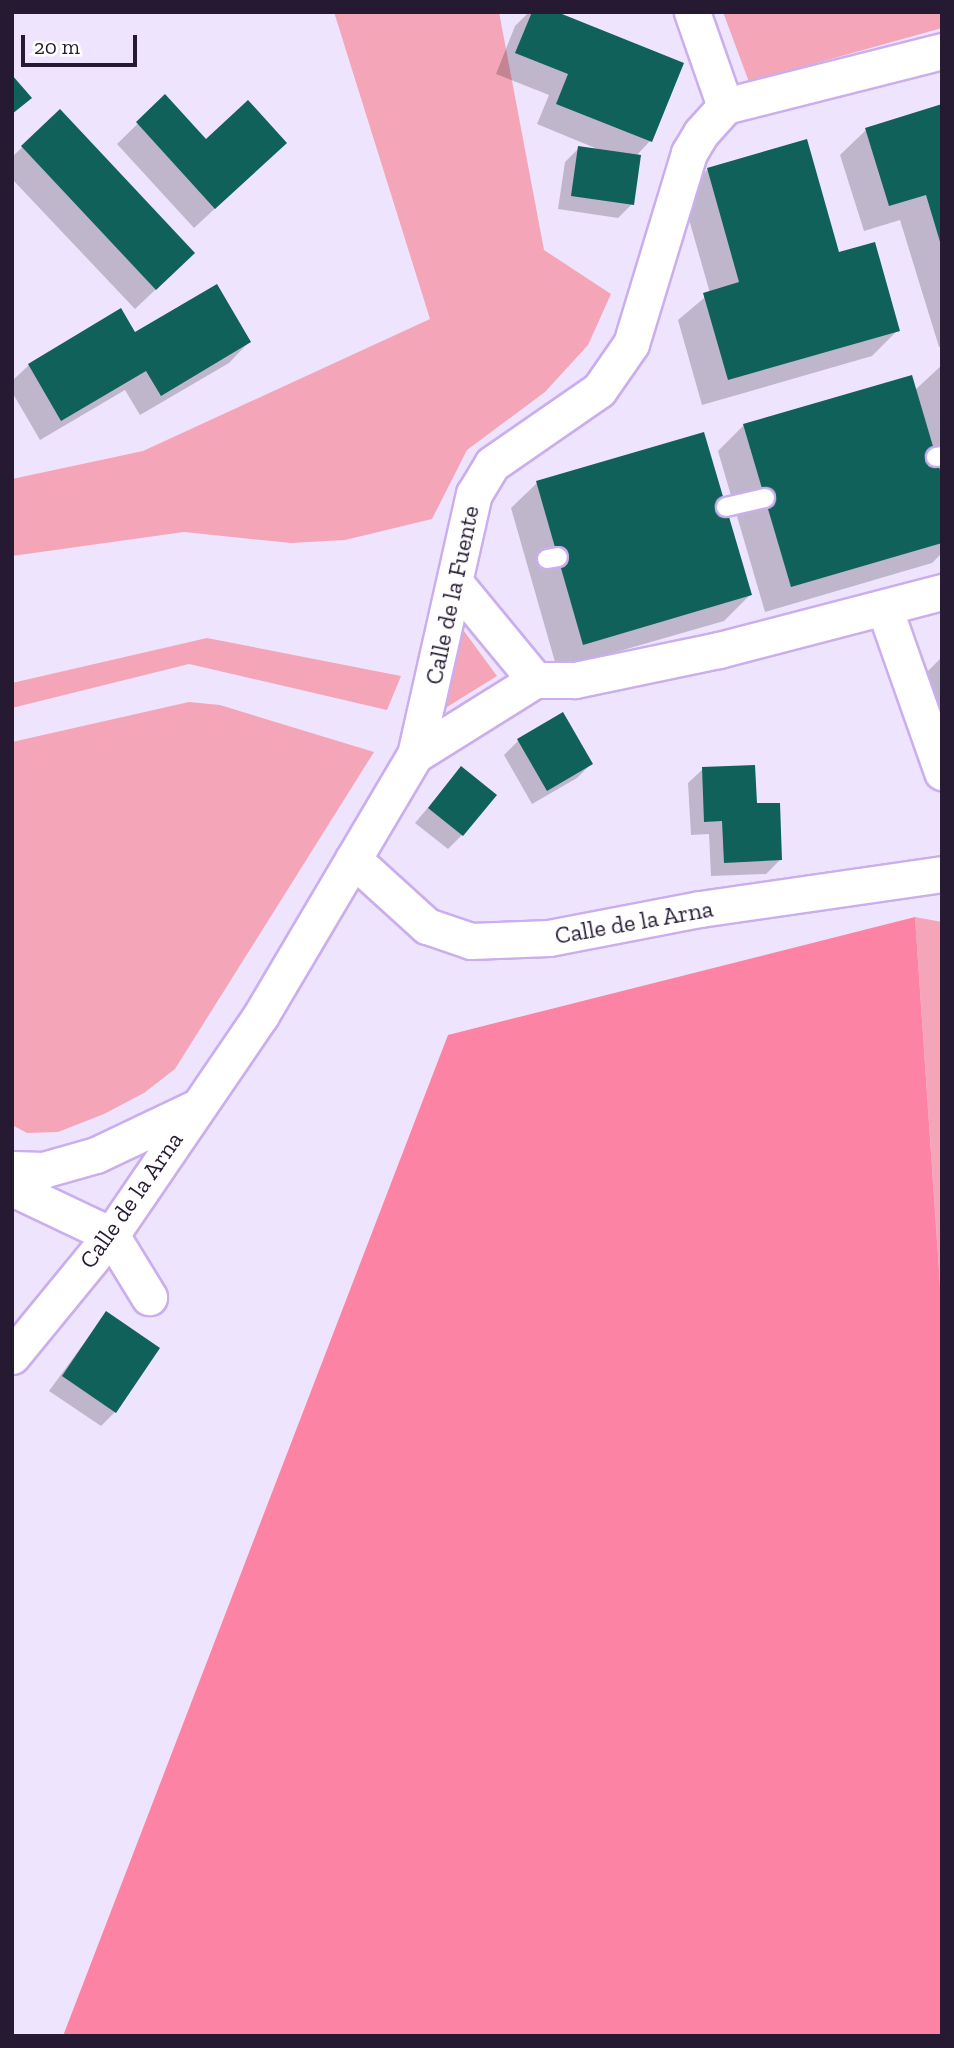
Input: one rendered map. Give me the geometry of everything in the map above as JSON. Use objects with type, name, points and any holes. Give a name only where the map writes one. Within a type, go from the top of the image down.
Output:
[{"type":"street","points":[[692,12],[725,106],[942,51]]},
{"type":"street","name":"Calle de la Fuente","points":[[415,755],[456,584],[474,494],[492,464],[599,390],[631,344],[689,153],[725,106]]},
{"type":"street","points":[[456,584],[535,680],[575,680],[886,610],[942,592]]},
{"type":"street","points":[[886,610],[942,772]]},
{"type":"street","name":"Calle de la Arna","points":[[12,1356],[110,1234],[261,1015],[415,755],[535,680]]},
{"type":"street","name":"Calle de la Arna","points":[[353,859],[427,926],[471,941],[549,938],[700,909],[942,874]]},
{"type":"street","points":[[12,1169],[43,1170],[96,1155],[195,1108]]},
{"type":"street","points":[[12,1188],[110,1234],[149,1297]]},
{"type":"lane","points":[[726,507],[765,498]]},
{"type":"shaded area","points":[[334,12],[499,12],[544,250],[611,294],[588,345],[545,392],[467,450],[432,519],[345,540],[291,543],[184,532],[12,556],[12,479],[143,451],[430,319]]},
{"type":"shaded area","points":[[723,12],[942,12],[942,28],[749,82]]},
{"type":"shaded area","points":[[461,627],[497,676],[439,712]]},
{"type":"shaded area","points":[[207,638],[401,676],[387,710],[189,664],[12,708],[12,683]]},
{"type":"shaded area","points":[[189,702],[220,705],[374,752],[175,1069],[144,1093],[104,1114],[58,1132],[27,1133],[12,1125],[12,742]]},
{"type":"shaded area","points":[[915,917],[942,922],[942,1314]]},
{"type":"shaded area","points":[[915,917],[942,1315],[942,2036],[63,2036],[448,1035]]},
{"type":"building","points":[[532,12],[557,12],[684,63],[652,142],[556,104],[568,74],[515,53]]},
{"type":"building","points":[[12,75],[32,98],[12,114]]},
{"type":"building","points":[[165,94],[206,139],[248,100],[287,143],[215,209],[136,122]]},
{"type":"building","points":[[942,104],[941,245],[926,195],[889,206],[865,128]]},
{"type":"building","points":[[60,109],[195,253],[156,290],[21,146]]},
{"type":"building","points":[[807,139],[839,252],[875,242],[900,331],[728,380],[703,293],[739,282],[707,168]]},
{"type":"building","points":[[578,146],[641,155],[634,205],[571,196]]},
{"type":"building","points":[[217,284],[251,342],[161,396],[146,371],[61,421],[28,364],[121,308],[135,332]]},
{"type":"building","points":[[912,375],[942,477],[942,543],[791,587],[743,424]]},
{"type":"building","points":[[704,432],[752,595],[583,645],[536,481]]},
{"type":"building","points":[[563,712],[593,764],[547,791],[517,739]]},
{"type":"building","points":[[755,765],[757,803],[780,803],[782,860],[724,863],[722,821],[704,822],[702,767]]},
{"type":"building","points":[[461,766],[497,795],[463,836],[428,808]]},
{"type":"building","points":[[106,1311],[160,1348],[116,1413],[62,1376]]}]
